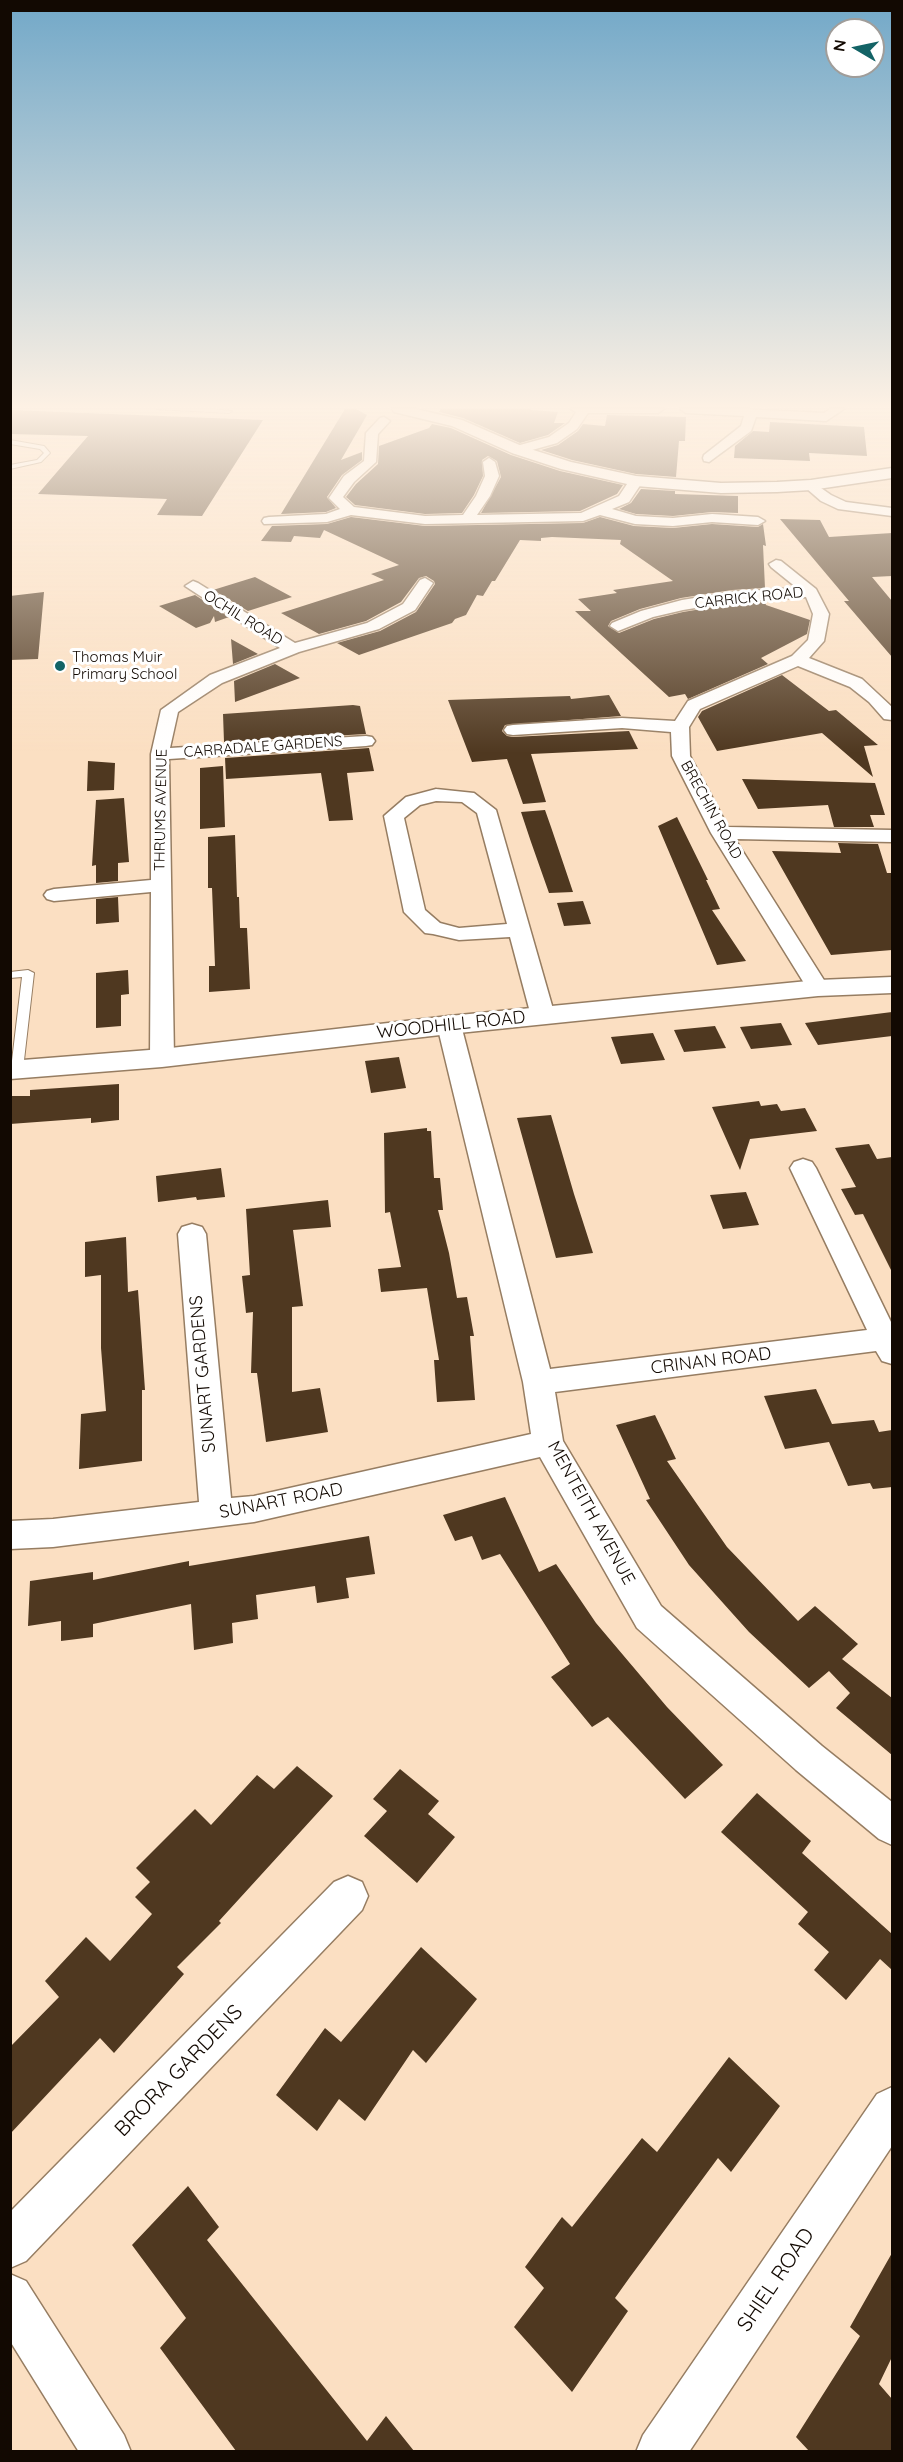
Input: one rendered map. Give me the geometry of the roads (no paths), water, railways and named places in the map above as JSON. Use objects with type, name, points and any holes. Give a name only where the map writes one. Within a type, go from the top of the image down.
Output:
[{"type":"street","points":[[513,730],[622,723],[680,727],[694,705],[798,660],[816,641],[821,614],[811,592],[776,564]]},
{"type":"street","name":"THRUMS AVENUE","points":[[162,1058],[160,754],[170,710],[216,679],[293,649],[373,626],[409,607],[425,584]]},
{"type":"street","name":"OCHIL ROAD","points":[[193,586],[293,649]]},
{"type":"street","name":"CARRICK ROAD","points":[[618,626],[647,614],[682,605],[732,597],[811,592]]},
{"type":"street","points":[[798,660],[856,683],[875,698],[890,715]]},
{"type":"street","name":"BRECHIN ROAD","points":[[680,727],[681,756],[722,833],[818,988]]},
{"type":"street","name":"CARRADALE GARDENS","points":[[160,754],[366,741]]},
{"type":"street","points":[[519,930],[459,934],[433,928],[415,912],[394,816],[413,801],[436,795],[467,797],[486,810],[543,1016]]},
{"type":"street","points":[[722,833],[892,836]]},
{"type":"street","points":[[54,895],[160,885]]},
{"type":"street","name":"WOODHILL ROAD","points":[[14,1070],[162,1058],[449,1024],[818,988],[892,986]]},
{"type":"street","name":"MENTEITH AVENUE","points":[[449,1024],[538,1382],[548,1443],[649,1617],[809,1758],[892,1826]]},
{"type":"street","points":[[803,1168],[888,1347]]},
{"type":"street","name":"SUNART GARDENS","points":[[192,1234],[216,1514]]},
{"type":"street","name":"CRINAN ROAD","points":[[538,1382],[888,1347]]},
{"type":"street","name":"SUNART ROAD","points":[[10,1535],[53,1533],[254,1509],[548,1443]]},
{"type":"street","name":"BRORA GARDENS","points":[[10,2245],[348,1896]]},
{"type":"street","name":"SHIEL ROAD","points":[[660,2451],[892,2109]]},
{"type":"street","points":[[10,2297],[107,2451]]},
{"type":"lane","points":[[10,975],[28,973],[14,1070]]},
{"type":"place","name":"Thomas Muir Primary School","points":[[60,666]]}]
